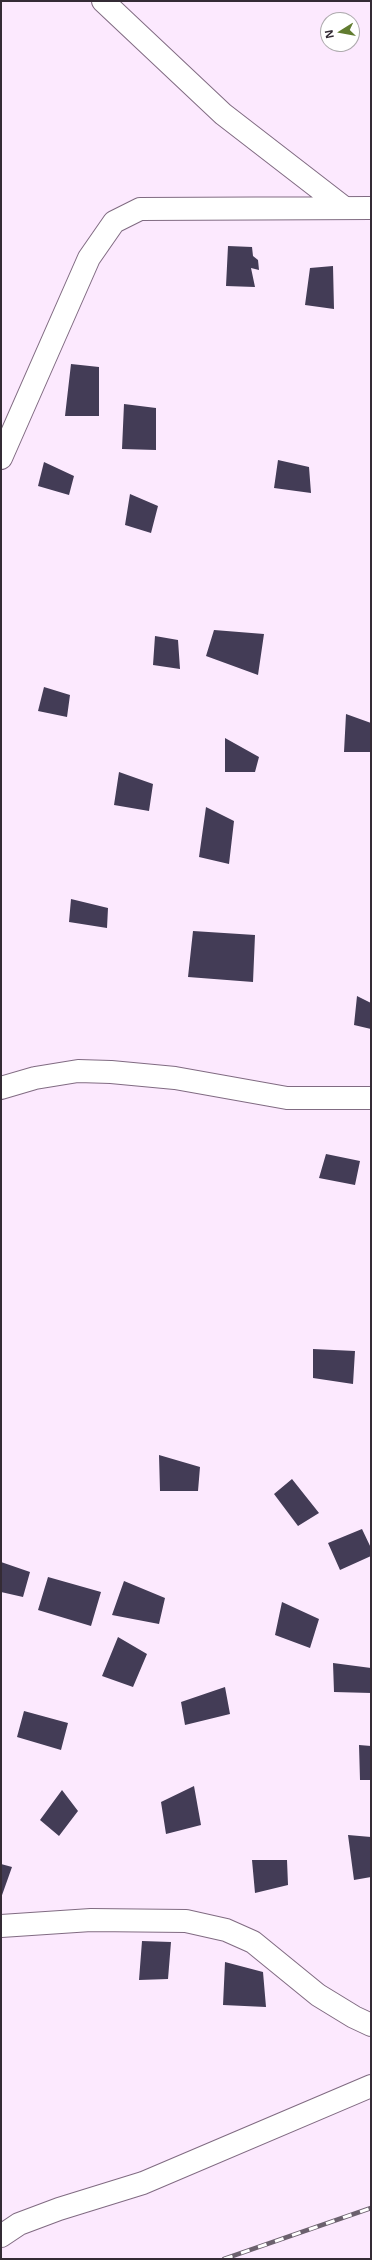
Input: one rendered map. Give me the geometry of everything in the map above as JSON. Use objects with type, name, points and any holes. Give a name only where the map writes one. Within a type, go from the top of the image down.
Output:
[{"type":"street","points":[[103,1],[223,114],[342,206]]},
{"type":"street","points":[[1,458],[89,258],[114,222],[140,209],[342,206],[371,208]]},
{"type":"street","points":[[1,1088],[35,1078],[78,1071],[111,1072],[175,1078],[287,1098],[371,1098]]},
{"type":"street","points":[[1,1926],[91,1920],[186,1921],[226,1930],[253,1942],[318,1995],[354,2017],[371,2025]]},
{"type":"street","points":[[1,2236],[19,2224],[59,2209],[143,2183],[371,2086]]},
{"type":"building","points":[[228,246],[252,247],[253,256],[258,260],[259,270],[251,268],[255,287],[226,286]]},
{"type":"building","points":[[333,266],[334,309],[305,305],[310,268]]},
{"type":"building","points":[[71,364],[99,367],[99,416],[65,416]]},
{"type":"building","points":[[124,404],[156,408],[156,450],[122,449]]},
{"type":"building","points":[[278,460],[309,467],[311,493],[274,488]]},
{"type":"building","points":[[44,462],[74,476],[69,495],[38,486]]},
{"type":"building","points":[[130,494],[158,506],[151,533],[125,525]]},
{"type":"building","points":[[214,630],[264,634],[258,675],[206,656]]},
{"type":"building","points":[[155,636],[178,640],[180,669],[153,665]]},
{"type":"building","points":[[44,687],[70,695],[67,717],[38,711]]},
{"type":"building","points":[[346,714],[371,723],[371,752],[344,752]]},
{"type":"building","points":[[225,738],[259,757],[255,772],[225,772]]},
{"type":"building","points":[[119,772],[153,784],[149,811],[114,805]]},
{"type":"building","points":[[206,807],[234,821],[229,864],[199,857]]},
{"type":"building","points":[[71,899],[108,908],[107,928],[69,922]]},
{"type":"building","points":[[193,931],[255,935],[253,982],[188,977]]},
{"type":"building","points":[[357,996],[371,1003],[371,1029],[354,1025]]},
{"type":"building","points":[[326,1154],[360,1161],[355,1185],[319,1178]]},
{"type":"building","points":[[313,1349],[355,1351],[353,1384],[313,1378]]},
{"type":"building","points":[[159,1455],[200,1467],[198,1491],[160,1491]]},
{"type":"building","points":[[292,1479],[319,1513],[298,1526],[274,1494]]},
{"type":"building","points":[[362,1529],[371,1548],[371,1556],[340,1570],[328,1543]]},
{"type":"building","points":[[1,1562],[30,1572],[23,1597],[1,1592]]},
{"type":"building","points":[[48,1577],[101,1592],[91,1626],[38,1610]]},
{"type":"building","points":[[124,1581],[165,1598],[159,1624],[112,1615]]},
{"type":"building","points":[[282,1602],[319,1619],[310,1648],[275,1635]]},
{"type":"building","points":[[118,1637],[147,1654],[133,1687],[102,1676]]},
{"type":"building","points":[[333,1663],[371,1668],[371,1693],[334,1692]]},
{"type":"building","points":[[225,1687],[230,1714],[185,1725],[181,1702]]},
{"type":"building","points":[[24,1711],[68,1723],[61,1750],[17,1737]]},
{"type":"building","points":[[359,1745],[371,1746],[371,1780],[360,1780]]},
{"type":"building","points":[[194,1786],[201,1825],[166,1834],[161,1802]]},
{"type":"building","points":[[62,1790],[78,1811],[59,1836],[40,1820]]},
{"type":"building","points":[[348,1835],[371,1837],[371,1877],[354,1880]]},
{"type":"building","points":[[252,1860],[287,1860],[288,1885],[255,1893]]},
{"type":"building","points":[[1,1864],[12,1867],[1,1898]]},
{"type":"building","points":[[142,1941],[171,1942],[168,1979],[139,1980]]},
{"type":"building","points":[[225,1962],[263,1972],[266,2007],[223,2005]]},
{"type":"railway","points":[[224,2259],[371,2208]]}]
